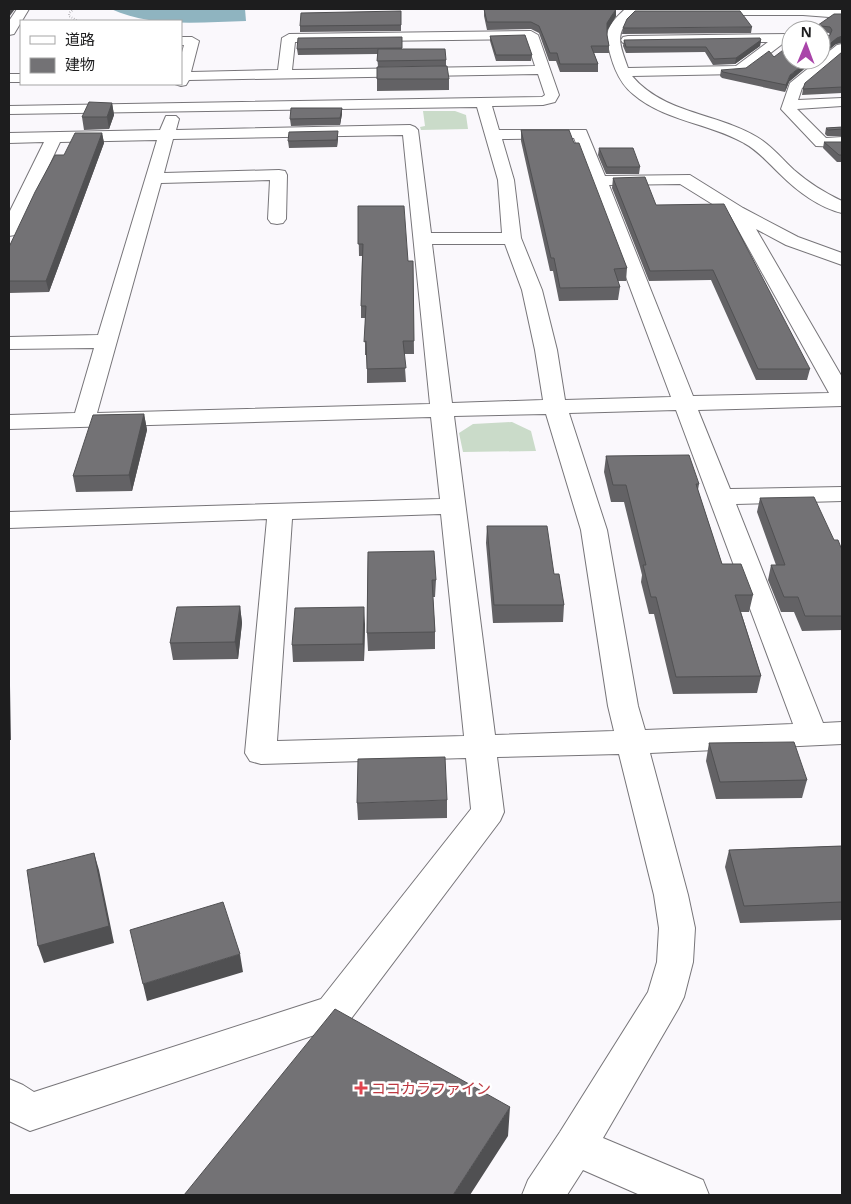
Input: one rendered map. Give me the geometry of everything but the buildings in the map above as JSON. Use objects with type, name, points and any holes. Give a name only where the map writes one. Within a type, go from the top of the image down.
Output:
[{"type":"street","points":[[11,39],[23,9]]},
{"type":"street","points":[[842,14],[802,10],[632,10],[615,26],[612,32],[623,72],[632,85],[647,99],[728,129],[751,140],[773,156],[787,172],[811,191],[842,208]]},
{"type":"street","points":[[9,110],[249,105],[341,106],[544,101],[550,99],[552,95],[532,35],[289,38],[284,74]]},
{"type":"street","points":[[613,40],[781,38]]},
{"type":"street","points":[[182,41],[192,41],[182,79],[284,74],[543,70]]},
{"type":"street","points":[[623,72],[739,70],[781,42]]},
{"type":"street","points":[[839,54],[795,86],[788,109],[822,143],[842,142]]},
{"type":"street","points":[[84,420],[180,85]]},
{"type":"street","points":[[483,102],[506,180],[512,238],[532,290],[546,350],[555,406],[594,530],[623,706],[671,895],[677,928],[675,962],[665,997],[576,1146],[543,1195]]},
{"type":"street","points":[[789,104],[842,102]]},
{"type":"street","points":[[9,138],[410,130],[488,812],[334,1012],[30,1112],[9,1098]]},
{"type":"street","points":[[492,134],[580,133],[812,733]]},
{"type":"street","points":[[9,231],[54,137]]},
{"type":"street","points":[[155,178],[279,175],[277,219]]},
{"type":"street","points":[[598,180],[684,179],[737,212],[792,241],[842,259]]},
{"type":"street","points":[[811,191],[842,189]]},
{"type":"street","points":[[9,422],[842,398],[737,212]]},
{"type":"street","points":[[423,239],[512,238]]},
{"type":"street","points":[[9,343],[108,341]]},
{"type":"street","points":[[722,497],[842,494]]},
{"type":"street","points":[[9,520],[452,506]]},
{"type":"street","points":[[280,511],[261,753],[633,742],[842,732]]},
{"type":"street","points":[[576,1146],[688,1195]]},
{"type":"path","points":[[74,9],[69,16],[76,20]]},
{"type":"green space","points":[[423,111],[455,111],[466,115],[468,129],[421,130],[420,127],[425,126]]},
{"type":"green space","points":[[512,422],[531,431],[536,451],[463,452],[459,433],[473,424]]},
{"type":"water","points":[[111,9],[245,9],[246,21],[195,23],[182,22],[182,20],[143,19]]},
{"type":"place","name":"ココカラファイン","points":[[361,1088]]}]
